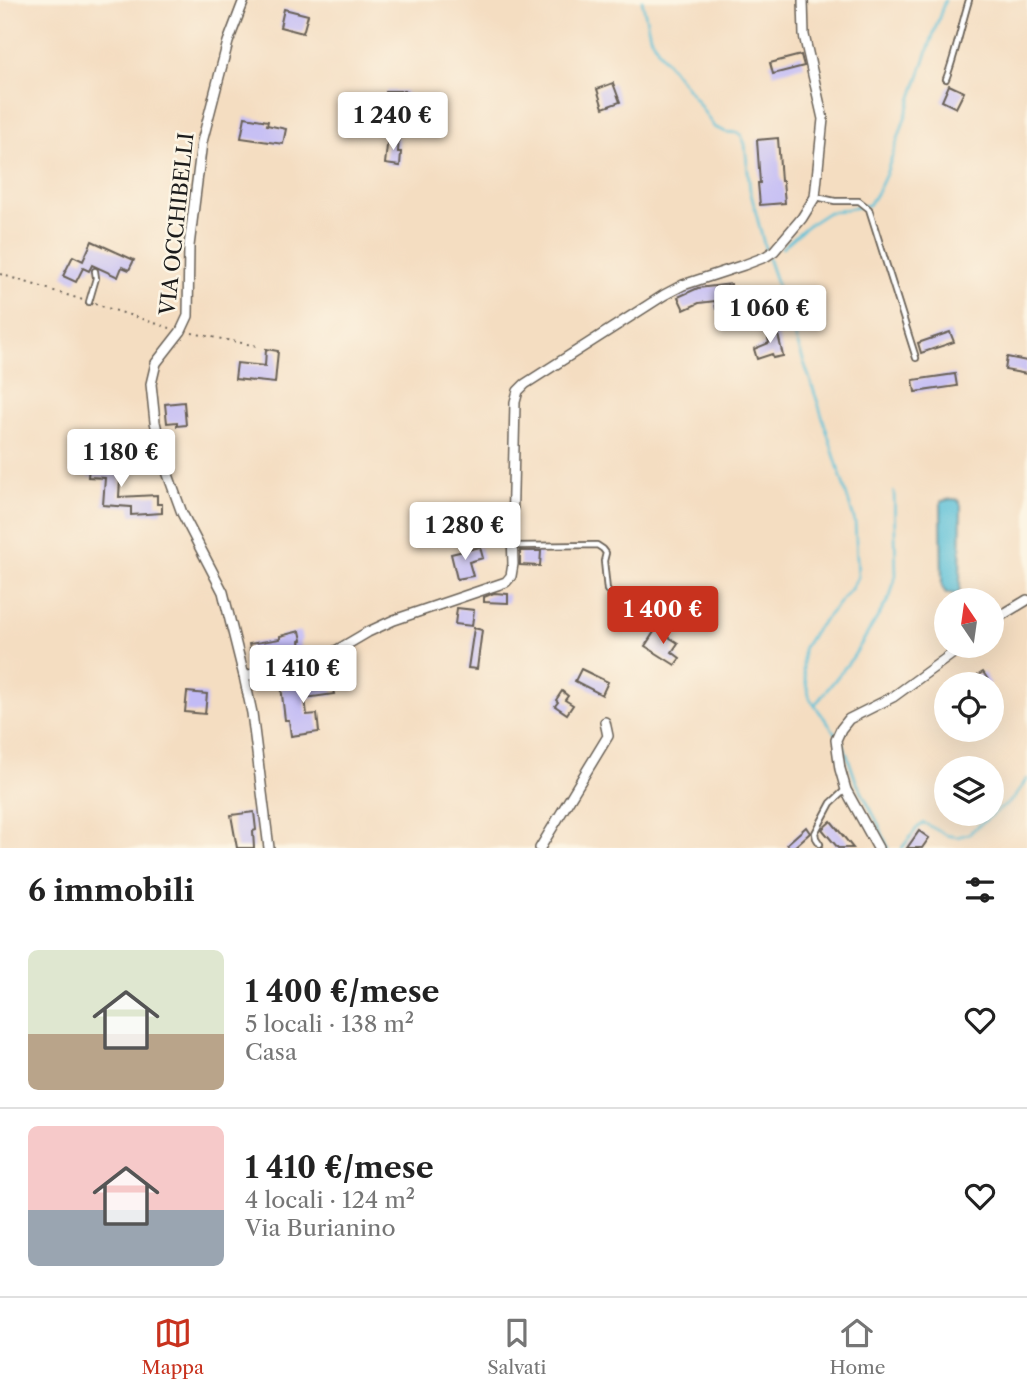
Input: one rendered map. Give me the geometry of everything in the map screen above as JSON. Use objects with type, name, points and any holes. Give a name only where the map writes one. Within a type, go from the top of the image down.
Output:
[{"type":"street","name":"VIA OCCHIBELLI","points":[[244,0],[228,43],[202,142],[189,246],[188,316],[181,331],[156,363],[151,384],[155,422],[166,469],[182,513],[223,592],[251,713],[270,848]]},
{"type":"street","points":[[244,676],[322,659],[394,620],[506,582],[511,576],[515,402],[518,391],[664,295],[683,285],[765,257],[774,251],[802,218],[815,197],[823,119],[804,35],[803,0]]},
{"type":"street","points":[[1004,614],[1027,600]]},
{"type":"street","points":[[878,848],[845,790],[836,740],[849,719],[893,697],[947,658]]},
{"type":"street","points":[[540,848],[608,736],[605,722]]},
{"type":"lane","points":[[946,79],[969,0]]},
{"type":"lane","points":[[815,197],[835,201],[859,201],[869,209],[916,358]]},
{"type":"lane","points":[[89,302],[96,278],[95,271]]},
{"type":"lane","points":[[513,546],[597,545],[606,553],[604,561],[607,590],[613,596],[621,598]]},
{"type":"lane","points":[[820,844],[816,833],[831,803],[845,790]]},
{"type":"path","points":[[0,274],[181,331],[257,346]]},
{"type":"water","points":[[958,500],[961,505],[960,588],[942,587],[942,501]]},
{"type":"building","points":[[284,9],[308,15],[303,33],[280,27]]},
{"type":"building","points":[[801,55],[804,66],[773,74],[770,63]]},
{"type":"building","points":[[613,83],[620,102],[603,108],[597,89]]},
{"type":"building","points":[[949,85],[964,92],[956,108],[942,101]]},
{"type":"building","points":[[386,91],[406,91],[405,113],[386,112]]},
{"type":"building","points":[[245,117],[268,121],[267,125],[286,129],[283,144],[241,138]]},
{"type":"building","points":[[388,137],[399,138],[400,166],[385,164]]},
{"type":"building","points":[[778,138],[785,203],[760,205],[757,140]]},
{"type":"building","points":[[92,241],[134,260],[129,270],[122,267],[118,277],[92,265],[89,271],[83,268],[76,282],[63,276],[73,256],[83,261]]},
{"type":"building","points":[[731,284],[732,296],[765,288],[767,298],[760,299],[762,314],[728,320],[726,308],[716,309],[715,301],[699,303],[684,310],[678,297],[698,288]]},
{"type":"building","points":[[776,326],[783,356],[773,358],[772,354],[757,359],[754,349],[769,343],[766,328]]},
{"type":"building","points":[[950,332],[954,342],[921,353],[918,343]]},
{"type":"building","points":[[266,349],[278,351],[275,383],[235,379],[237,363],[265,366]]},
{"type":"building","points":[[1007,357],[1027,361],[1027,374],[1005,370]]},
{"type":"building","points":[[955,374],[957,386],[915,392],[913,380]]},
{"type":"building","points":[[184,402],[186,425],[167,423],[165,404]]},
{"type":"building","points":[[90,458],[121,463],[119,497],[157,495],[157,504],[162,504],[162,513],[131,515],[131,507],[103,505],[105,478],[88,477]]},
{"type":"building","points":[[480,547],[483,558],[469,562],[473,576],[457,579],[451,554]]},
{"type":"building","points":[[520,551],[541,551],[540,566],[520,565]]},
{"type":"building","points":[[494,593],[508,594],[508,603],[484,602],[484,597]]},
{"type":"building","points":[[457,608],[474,610],[472,626],[455,624]]},
{"type":"building","points":[[474,628],[482,630],[477,669],[468,668]]},
{"type":"building","points":[[656,629],[678,643],[672,652],[680,658],[675,665],[645,646]]},
{"type":"building","points":[[300,631],[302,653],[253,665],[249,644],[280,639],[280,636]]},
{"type":"building","points":[[581,669],[608,682],[602,695],[575,681]]},
{"type":"building","points":[[331,679],[334,694],[305,698],[307,715],[317,714],[319,732],[291,736],[289,720],[285,720],[281,686]]},
{"type":"building","points":[[562,691],[568,696],[565,700],[573,705],[567,714],[555,706]]},
{"type":"building","points":[[187,692],[207,694],[205,714],[185,712]]},
{"type":"building","points":[[254,812],[254,848],[237,848],[231,815]]},
{"type":"building","points":[[831,821],[853,848],[838,848],[822,829]]},
{"type":"building","points":[[806,827],[810,833],[790,848],[787,844]]},
{"type":"building","points":[[919,831],[929,838],[922,848],[907,848]]},
{"type":"waterway","points":[[642,0],[650,36],[714,127],[741,135],[745,144],[750,190],[766,252]]},
{"type":"waterway","points":[[782,248],[827,213],[869,205],[886,174],[945,0]]},
{"type":"waterway","points":[[768,258],[818,403],[855,522],[858,577],[803,649],[803,671],[810,699],[836,734]]},
{"type":"waterway","points":[[815,705],[853,657],[890,597],[896,575],[894,492]]},
{"type":"waterway","points":[[840,739],[856,781],[888,848]]},
{"type":"waterway","points":[[902,848],[924,823],[946,835],[957,837],[968,834],[1014,798],[1027,779]]}]
